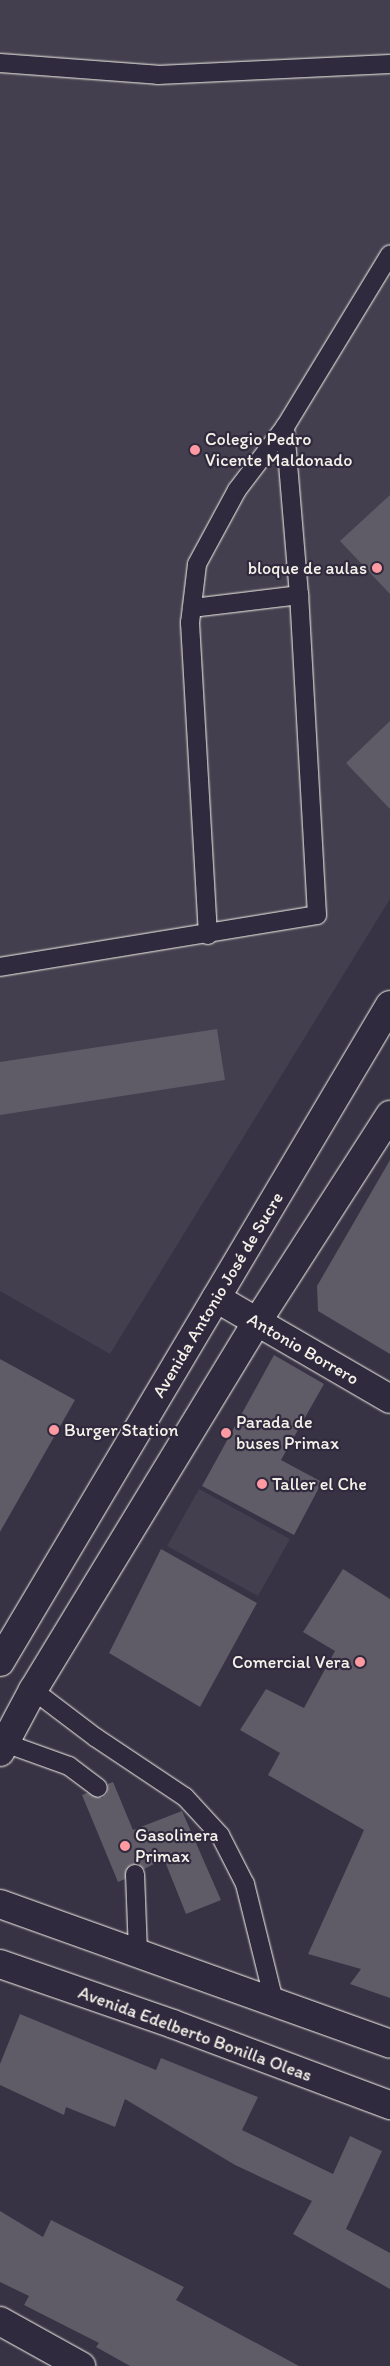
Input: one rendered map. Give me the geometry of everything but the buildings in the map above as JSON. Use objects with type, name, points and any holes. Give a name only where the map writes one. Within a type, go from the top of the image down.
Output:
[{"type":"main road","name":"Avenida Antonio José de Sucre","points":[[0,1662],[390,1005]]},
{"type":"main road","points":[[2,1748],[33,1690],[257,1322],[390,1115]]},
{"type":"main road","name":"Antonio Borrero","points":[[216,1298],[390,1399]]},
{"type":"main road","points":[[0,1904],[390,2044]]},
{"type":"main road","name":"Avenida Edelberto Bonilla Oleas","points":[[0,1964],[174,2024],[390,2105]]},
{"type":"main road","points":[[0,2321],[81,2366]]},
{"type":"lane","points":[[0,63],[158,75],[390,64]]},
{"type":"lane","points":[[208,935],[190,623],[197,564],[237,490],[285,427],[390,254]]},
{"type":"lane","points":[[0,966],[208,935],[317,915],[299,595],[285,427]]},
{"type":"lane","points":[[192,608],[299,595]]},
{"type":"lane","points":[[33,1690],[95,1737],[185,1797],[220,1835],[245,1884],[274,2001]]},
{"type":"lane","points":[[2,1748],[68,1766],[98,1788]]},
{"type":"lane","points":[[135,1874],[138,1952]]},
{"type":"shaded area","name":"Colegio Pedro Vicente Maldonado","points":[[0,0],[390,0],[390,899],[110,1354],[0,1291]]},
{"type":"shaded area","points":[[199,1489],[290,1539],[258,1596],[167,1546]]},
{"type":"place","name":"Colegio Pedro Vicente Maldonado","points":[[195,450]]},
{"type":"place","name":"bloque de aulas","points":[[377,568]]},
{"type":"place","name":"Burger Station","points":[[54,1430]]},
{"type":"place","name":"Parada de buses Primax","points":[[226,1433]]},
{"type":"place","name":"Taller el Che","points":[[262,1484]]},
{"type":"place","name":"Comercial Vera","points":[[360,1662]]},
{"type":"place","name":"Gasolinera Primax","points":[[125,1846]]}]
